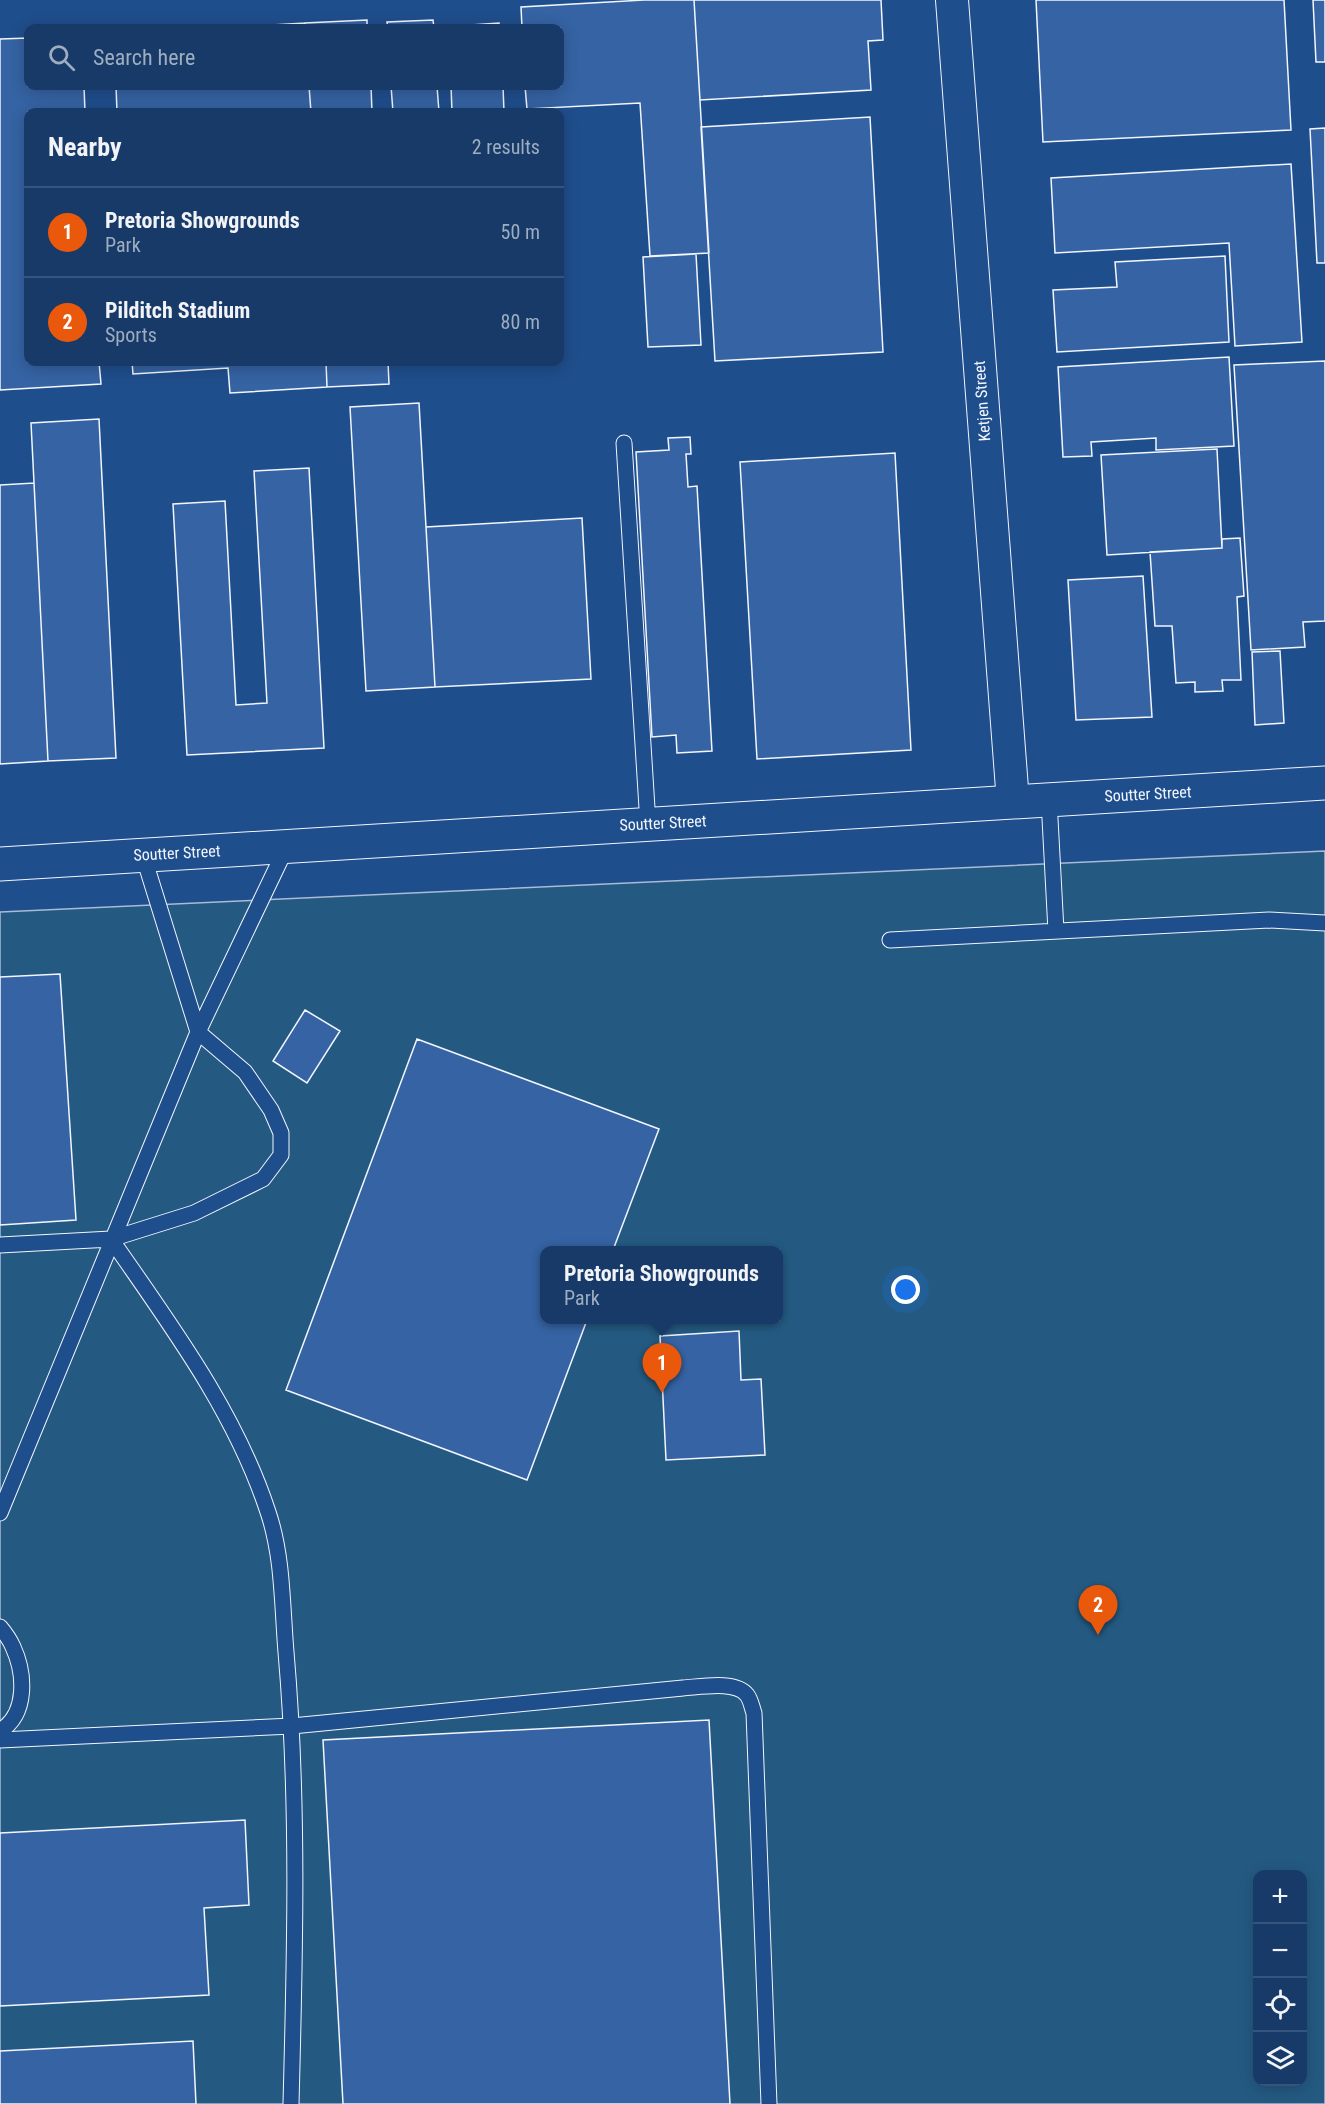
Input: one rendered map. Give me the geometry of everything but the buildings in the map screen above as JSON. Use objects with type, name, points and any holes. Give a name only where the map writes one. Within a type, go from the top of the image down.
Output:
[{"type":"main road","name":"Soutter Street","points":[[0,864],[1325,783]]},
{"type":"street","name":"Ketjen Street","points":[[951,0],[1013,802]]},
{"type":"lane","points":[[624,443],[648,824]]},
{"type":"lane","points":[[1049,800],[1056,931]]},
{"type":"lane","points":[[0,1513],[198,1032],[287,846]]},
{"type":"lane","points":[[0,1245],[111,1239],[172,1220],[226,1198],[263,1179],[281,1155],[282,1132],[271,1110],[245,1072],[198,1032],[143,855]]},
{"type":"lane","points":[[890,940],[1269,920],[1325,923]]},
{"type":"lane","points":[[111,1239],[215,1393],[258,1484],[277,1544],[292,1726],[296,1906],[291,2104]]},
{"type":"lane","points":[[0,1627],[13,1647],[21,1673],[21,1707],[0,1731]]},
{"type":"lane","points":[[0,1740],[292,1726],[683,1688],[726,1685],[738,1688],[747,1695],[754,1713],[769,2104]]},
{"type":"shaded area","points":[[1325,851],[1325,2104],[0,2104],[0,912]]},
{"type":"place","name":"Pretoria Showgrounds","points":[[662,1393]]},
{"type":"place","name":"Pilditch Stadium","points":[[1098,1635]]}]
